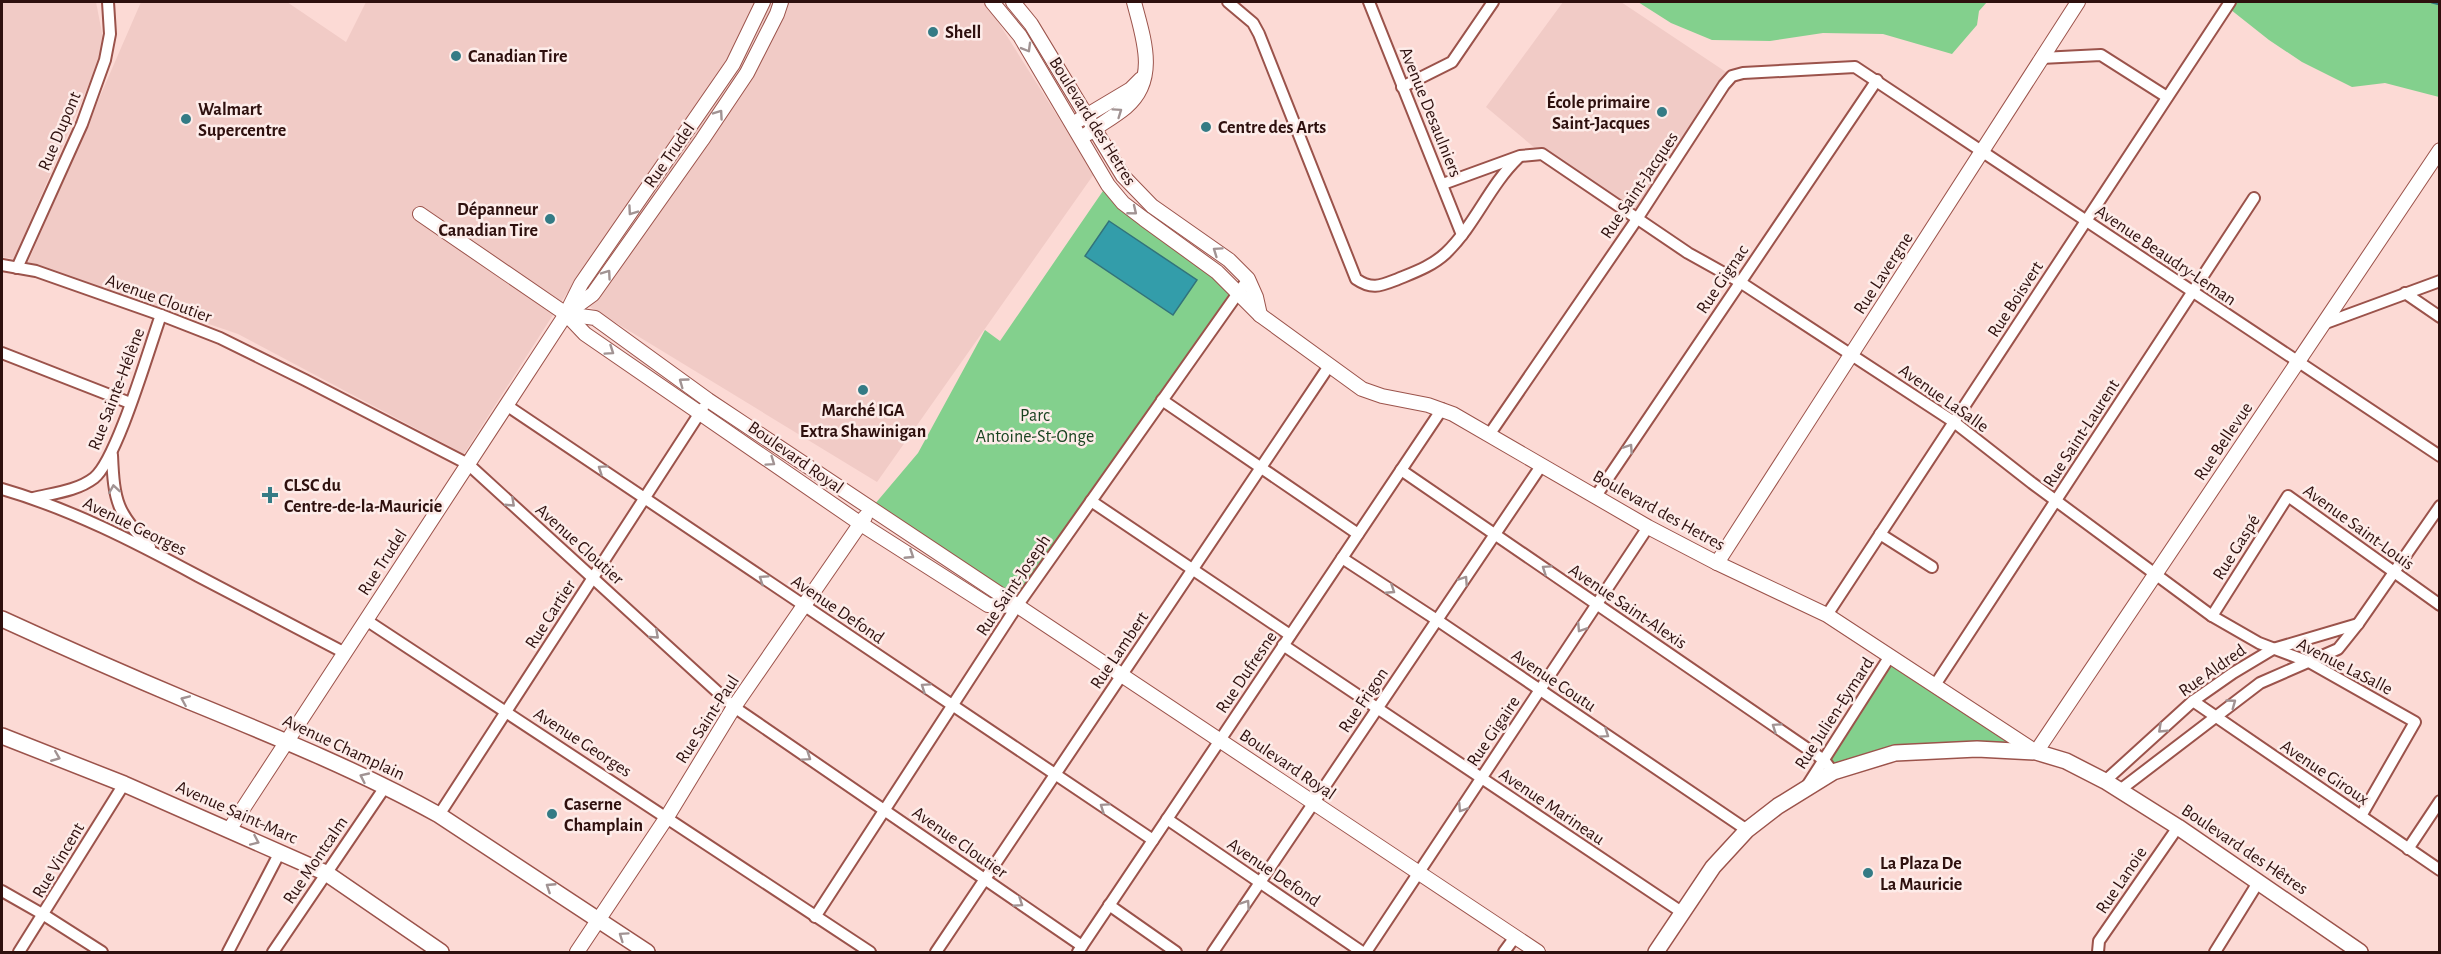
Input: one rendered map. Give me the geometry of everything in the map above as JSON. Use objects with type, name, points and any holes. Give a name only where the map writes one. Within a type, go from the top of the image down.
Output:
[{"type":"main road","name":"Avenue Champlain","points":[[2,619],[111,669],[287,742],[385,787],[439,815],[648,952]]},
{"type":"main road","name":"Avenue Saint-Marc","points":[[2,736],[124,784],[326,873],[424,948],[441,952]]},
{"type":"main road","name":"Boulevard des Hêtres","points":[[1656,952],[1713,867],[1747,830],[1806,788],[1828,766],[1895,753],[1977,749],[2036,752],[2066,761],[2120,790],[2178,827],[2360,952]]},
{"type":"street","name":"Rue Dupont","points":[[17,268],[82,124],[105,60],[110,34],[108,2]]},
{"type":"street","name":"Rue Trudel","points":[[229,830],[566,314],[581,284],[733,64],[763,2]]},
{"type":"street","name":"Rue Trudel","points":[[566,314],[593,294],[715,121],[747,73],[781,2]]},
{"type":"street","name":"Boulevard des Hetres","points":[[992,2],[1020,36],[1108,185],[1123,202],[1217,272],[1260,315],[1329,366],[1362,389],[1382,396],[1442,409],[1648,527],[1717,563],[1827,615],[2036,752]]},
{"type":"street","name":"Boulevard des Hetres","points":[[1013,2],[1031,24],[1123,176],[1152,206],[1229,260],[1248,279],[1256,297],[1260,315]]},
{"type":"street","points":[[1080,138],[1126,107],[1134,98],[1145,76],[1146,54],[1134,2]]},
{"type":"street","points":[[1228,2],[1253,23],[1259,34],[1356,279],[1375,288],[1424,268],[1445,254],[1462,235],[1504,172],[1520,156]]},
{"type":"street","name":"Avenue Desaulniers","points":[[1369,2],[1462,235]]},
{"type":"street","points":[[1402,87],[1452,63],[1493,2]]},
{"type":"street","name":"Rue Lavergne","points":[[1717,563],[2078,2]]},
{"type":"street","name":"Rue Boisvert","points":[[1827,615],[2230,2]]},
{"type":"street","points":[[2041,58],[2101,55],[2167,97]]},
{"type":"street","name":"Rue Saint-Jacques","points":[[1489,435],[1732,76],[1743,73],[1855,67],[1876,80]]},
{"type":"street","points":[[1071,124],[1131,89],[1145,76]]},
{"type":"street","name":"Avenue Beaudry-Leman","points":[[1876,80],[1982,153],[2439,456]]},
{"type":"street","name":"Rue Gignac","points":[[1596,496],[1876,80]]},
{"type":"street","name":"Rue Bellevue","points":[[2036,752],[2439,150]]},
{"type":"street","name":"Avenue LaSalle","points":[[1443,184],[1520,156],[1542,154],[1688,253],[1740,282],[1954,422],[2212,616],[2273,649],[2309,662],[2415,722],[2361,816]]},
{"type":"street","name":"Rue Saint-Laurent","points":[[1935,686],[2254,198]]},
{"type":"street","name":"Boulevard Royal","points":[[420,214],[566,314],[585,334],[861,524],[988,606],[1017,606]]},
{"type":"street","name":"Avenue Cloutier","points":[[2,265],[36,271],[220,338],[468,464],[735,707],[985,880],[1080,949]]},
{"type":"street","name":"Rue Saint-Joseph","points":[[815,917],[1017,606],[1248,279]]},
{"type":"street","points":[[2323,324],[2439,281]]},
{"type":"street","points":[[2405,293],[2439,317]]},
{"type":"street","name":"Boulevard Royal","points":[[566,314],[595,318],[708,400],[1538,952]]},
{"type":"street","name":"Rue Sainte-Hélène","points":[[32,498],[79,488],[96,476],[112,454],[161,315]]},
{"type":"street","points":[[2,353],[130,403]]},
{"type":"street","name":"Rue Lambert","points":[[936,952],[1329,366]]},
{"type":"street","name":"Rue Cartier","points":[[439,815],[708,400]]},
{"type":"street","points":[[1162,400],[1358,534]]},
{"type":"street","name":"Avenue Defond","points":[[506,405],[1153,840]]},
{"type":"street","name":"Rue Dufresne","points":[[1080,949],[1442,409]]},
{"type":"street","points":[[112,454],[113,487],[118,508],[132,529],[154,552]]},
{"type":"street","name":"Rue Frigon","points":[[1213,952],[1541,466]]},
{"type":"street","name":"Avenue Saint-Alexis","points":[[1401,470],[1828,766]]},
{"type":"street","name":"Avenue Georges","points":[[2,489],[32,498],[154,552],[345,653]]},
{"type":"street","name":"Avenue Saint-Louis","points":[[2288,496],[2439,605]]},
{"type":"street","name":"Rue Gaspé","points":[[2212,616],[2288,496]]},
{"type":"street","points":[[1091,501],[1290,635]]},
{"type":"street","points":[[2120,790],[2260,683],[2338,649],[2358,624],[2439,506]]},
{"type":"street","name":"Rue Saint-Paul","points":[[577,952],[667,817],[735,707],[871,508]]},
{"type":"street","name":"Rue Gigaire","points":[[1364,952],[1419,873],[1648,527]]},
{"type":"street","points":[[1880,534],[1932,567]]},
{"type":"street","name":"Avenue Coutu","points":[[1342,558],[1747,830]]},
{"type":"street","name":"Avenue Georges","points":[[366,620],[870,952]]},
{"type":"street","name":"Rue Aldred","points":[[2105,782],[2193,701],[2273,649],[2358,624]]},
{"type":"street","name":"Avenue Marineau","points":[[1283,645],[1683,913]]},
{"type":"street","name":"Rue Julien-Eymard","points":[[1828,766],[1890,656]]},
{"type":"street","name":"Avenue Giroux","points":[[2193,701],[2439,870]]},
{"type":"street","name":"Rue Vincent","points":[[19,952],[124,784]]},
{"type":"street","name":"Rue Montcalm","points":[[273,952],[385,787]]},
{"type":"street","points":[[2408,849],[2439,801]]},
{"type":"street","name":"Avenue Defond","points":[[1167,819],[1364,952]]},
{"type":"street","name":"Rue Lanoie","points":[[2098,952],[2099,941],[2178,827]]},
{"type":"street","points":[[228,952],[280,852]]},
{"type":"street","points":[[2215,952],[2259,881]]},
{"type":"street","points":[[2,891],[102,952]]},
{"type":"street","points":[[1109,905],[1176,952]]},
{"type":"street","points":[[1504,952],[1515,937]]},
{"type":"shaded area","points":[[2,2],[96,2],[103,38],[101,56],[14,259],[2,257]]},
{"type":"shaded area","points":[[141,2],[287,2],[346,42],[366,2],[982,2],[988,6],[1094,174],[877,482],[567,293],[464,454],[238,334],[28,262]]},
{"type":"shaded area","points":[[1563,2],[1621,2],[1732,76],[1637,219],[1542,154],[1486,107]]},
{"type":"green space","points":[[1638,2],[1987,2],[1979,11],[1977,25],[1952,54],[1883,34],[1823,33],[1770,41],[1712,40],[1671,23]]},
{"type":"green space","points":[[2221,2],[2439,2],[2439,97],[2385,83],[2352,87],[2302,62],[2269,40]]},
{"type":"green space","name":"Parc Antoine-St-Onge","points":[[1105,188],[1239,292],[1017,606],[869,511],[918,453],[985,330],[1000,341]]},
{"type":"green space","points":[[1890,656],[2036,752],[1895,753],[1833,772],[1824,760]]},
{"type":"water","points":[[1109,221],[1197,280],[1173,315],[1085,256]]},
{"type":"waterway","points":[[2432,2],[2440,4]]},
{"type":"place","name":"Shell","points":[[933,32]]},
{"type":"place","name":"Canadian Tire","points":[[456,56]]},
{"type":"place","name":"École primaire Saint-Jacques","points":[[1662,112]]},
{"type":"place","name":"Walmart Supercentre","points":[[186,119]]},
{"type":"place","name":"Centre des Arts","points":[[1206,127]]},
{"type":"place","name":"Dépanneur Canadian Tire","points":[[550,219]]},
{"type":"place","name":"Marché IGA Extra Shawinigan","points":[[863,390]]},
{"type":"place","name":"CLSC du Centre-de-la-Mauricie","points":[[270,495]]},
{"type":"place","name":"Caserne Champlain","points":[[552,814]]},
{"type":"place","name":"La Plaza De La Mauricie","points":[[1868,873]]}]
